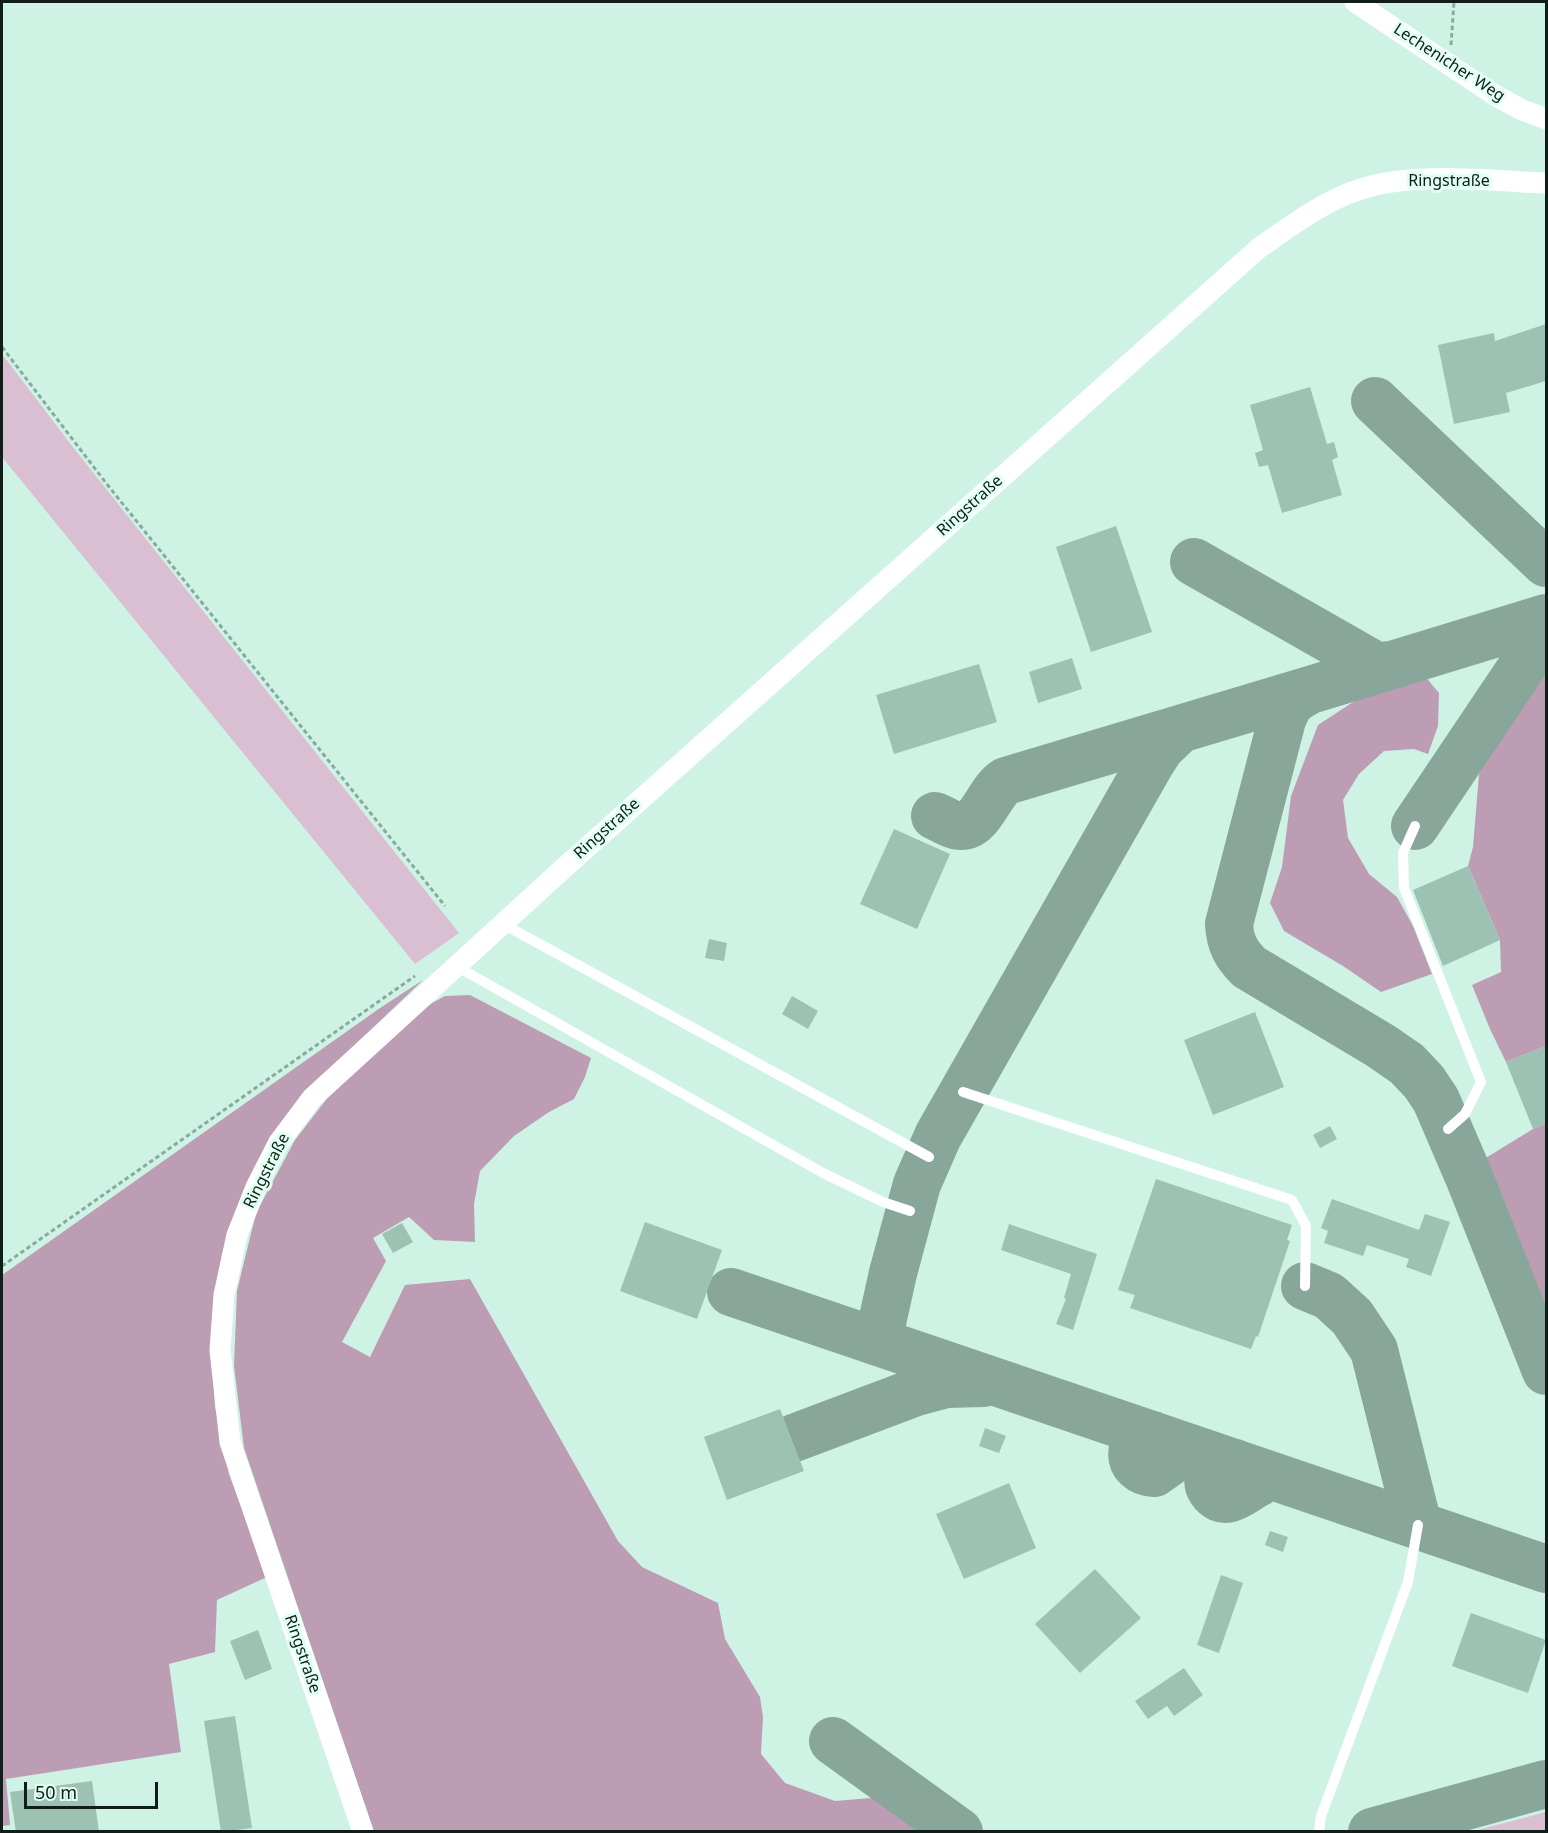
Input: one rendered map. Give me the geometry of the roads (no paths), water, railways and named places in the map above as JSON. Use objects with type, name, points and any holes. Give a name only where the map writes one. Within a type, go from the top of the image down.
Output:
[{"type":"street","name":"Lechenicher Weg","points":[[1355,2],[1502,99],[1546,119]]},
{"type":"street","name":"Ringstraße","points":[[363,1832],[230,1442],[220,1350],[224,1294],[237,1235],[256,1187],[279,1142],[312,1098],[502,924],[1259,248],[1312,212],[1359,189],[1414,179],[1546,183]]},
{"type":"lane","points":[[1415,826],[1403,853],[1404,888],[1481,1082],[1465,1114],[1448,1129]]},
{"type":"lane","points":[[502,924],[929,1157]]},
{"type":"lane","points":[[456,966],[823,1173],[882,1202],[910,1211]]},
{"type":"lane","points":[[963,1092],[1292,1200],[1306,1226],[1305,1286]]},
{"type":"lane","points":[[1319,1832],[1321,1816],[1408,1582],[1418,1525]]}]
